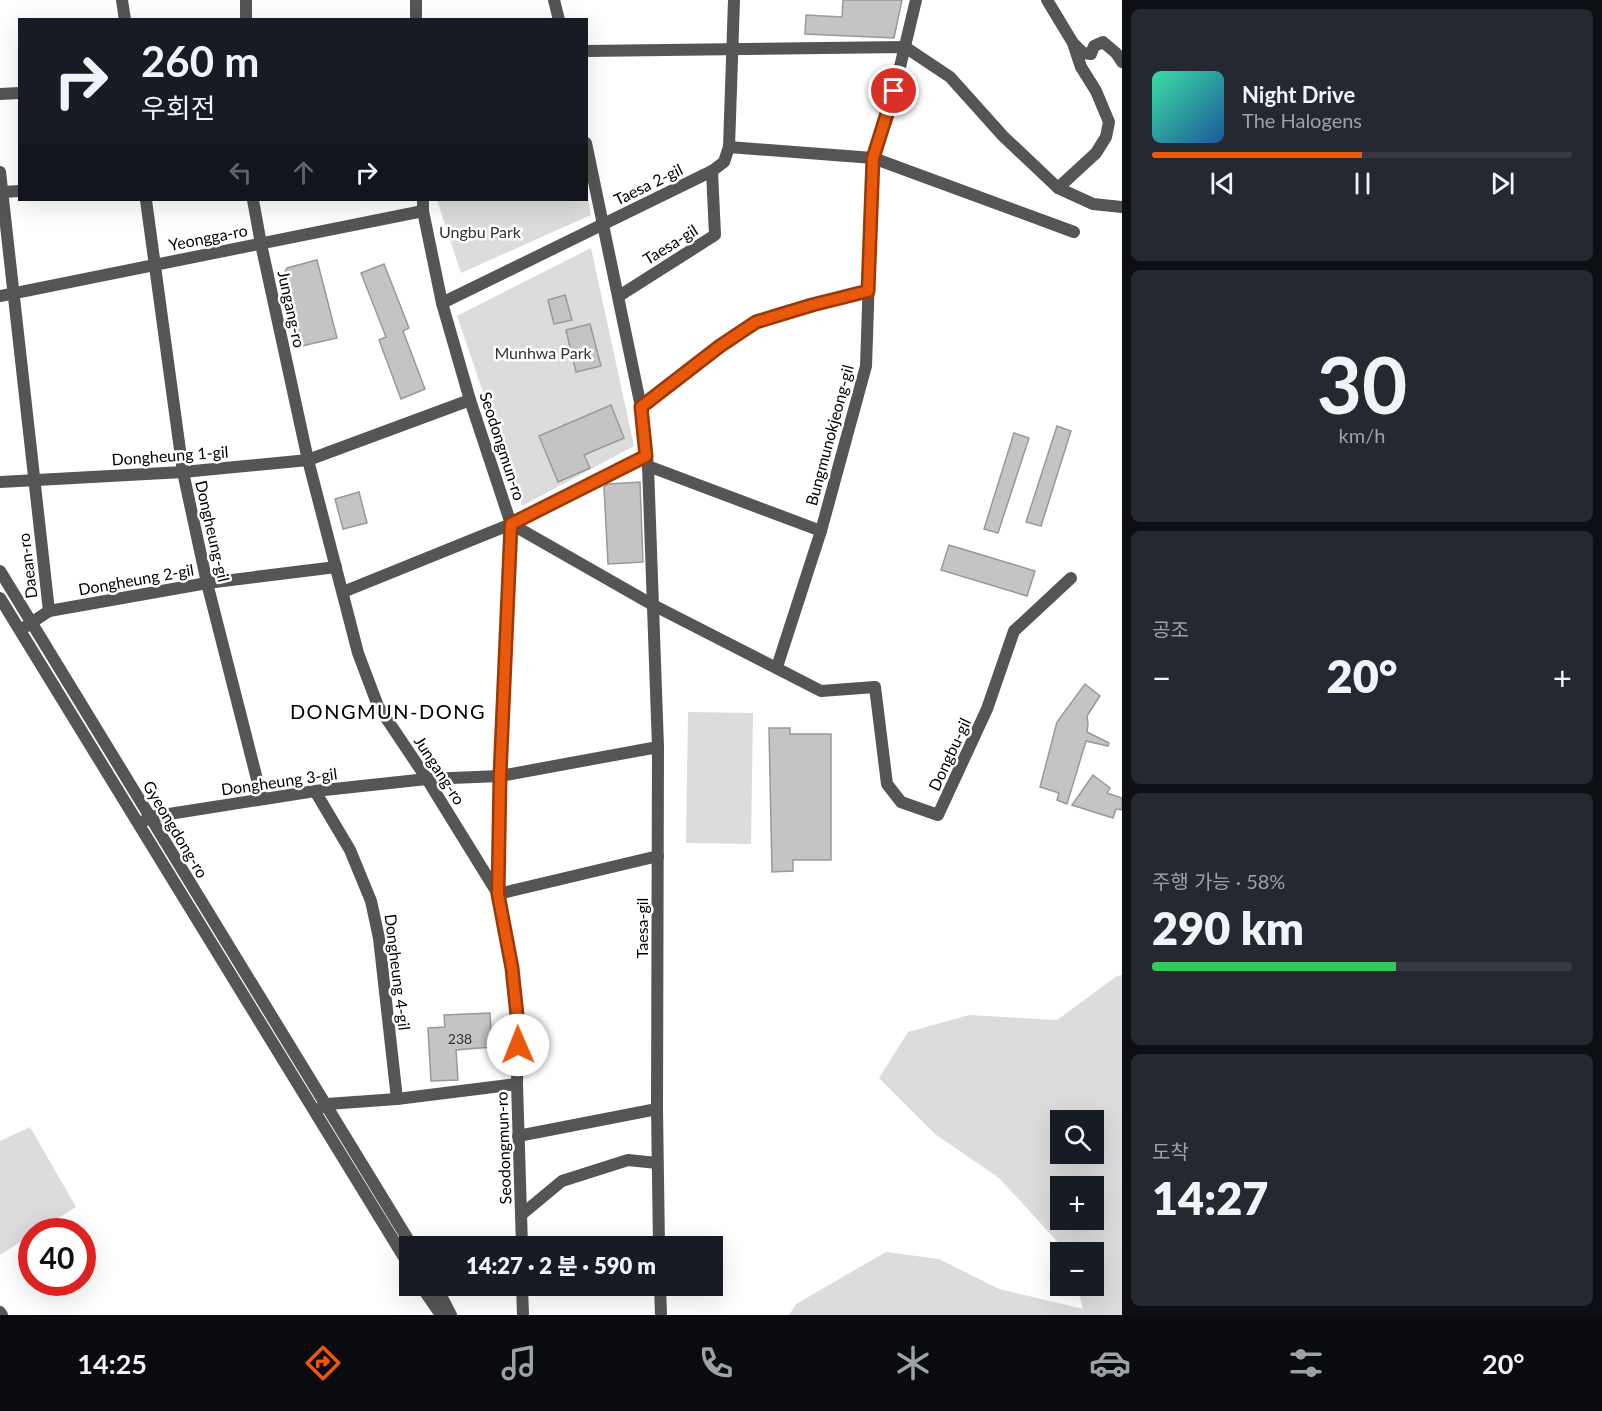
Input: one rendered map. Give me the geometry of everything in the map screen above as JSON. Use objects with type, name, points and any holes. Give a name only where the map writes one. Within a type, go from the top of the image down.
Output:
[{"type":"street","points":[[122,0],[125,18]]},
{"type":"street","points":[[246,0],[246,18]]},
{"type":"street","points":[[416,0],[416,18]]},
{"type":"street","points":[[554,0],[558,18]]},
{"type":"street","points":[[734,0],[729,147],[873,158],[1074,232]]},
{"type":"street","name":"Bungmunokjeong-gil","points":[[777,667],[821,531],[866,366],[873,158],[889,113],[916,0]]},
{"type":"street","points":[[1047,0],[1073,43],[1081,67],[1096,92],[1109,122],[1106,137],[1096,153],[1058,188]]},
{"type":"street","points":[[1073,43],[1083,53],[1091,54],[1095,46],[1103,42],[1116,53],[1122,62]]},
{"type":"street","points":[[588,51],[905,46],[950,77],[1003,136],[1058,188],[1092,204],[1122,207]]},
{"type":"street","points":[[0,94],[18,93]]},
{"type":"street","name":"Taesa 2-gil","points":[[442,303],[712,171],[724,162],[729,147]]},
{"type":"street","name":"Taesa-gil","points":[[588,152],[641,407],[647,461],[658,747],[659,1236]]},
{"type":"street","name":"Taesa-gil","points":[[619,296],[715,235],[712,171]]},
{"type":"street","name":"Daean-ro","points":[[0,174],[49,611],[20,631]]},
{"type":"street","points":[[2,192],[18,191]]},
{"type":"street","name":"Dongheung-gil","points":[[146,201],[183,472],[207,583],[262,799]]},
{"type":"street","name":"Jungang-ro","points":[[253,201],[308,460],[358,653],[378,706],[427,779],[498,894]]},
{"type":"street","name":"Yeongga-ro","points":[[0,296],[261,244],[423,205]]},
{"type":"street","name":"Seodongmun-ro","points":[[423,205],[442,303],[470,400],[511,524],[500,776],[498,894],[512,968],[518,1025],[517,1084],[522,1236]]},
{"type":"street","points":[[641,407],[720,346],[756,322],[868,291]]},
{"type":"street","points":[[308,460],[470,400]]},
{"type":"street","name":"Dongheung 1-gil","points":[[34,480],[183,472],[308,460]]},
{"type":"street","points":[[343,592],[511,524],[647,461],[821,531]]},
{"type":"street","points":[[0,482],[34,480]]},
{"type":"street","points":[[511,524],[653,605],[777,667]]},
{"type":"street","name":"Dongheung 2-gil","points":[[49,611],[207,583],[336,567]]},
{"type":"street","name":"Gyeongdong-ro","points":[[0,571],[144,821],[399,1249]]},
{"type":"street","name":"Dongbu-gil","points":[[777,667],[821,691],[875,687],[886,784],[901,802],[938,815],[987,709],[1014,632],[1071,578]]},
{"type":"street","name":"Gyeongdong-ro","points":[[0,598],[327,1104],[406,1236]]},
{"type":"street","points":[[500,776],[658,747]]},
{"type":"street","name":"Dongheung 3-gil","points":[[144,821],[315,791],[427,779],[500,776]]},
{"type":"street","name":"Dongheung 4-gil","points":[[315,791],[350,850],[371,901],[379,938],[397,1099]]},
{"type":"street","points":[[498,894],[658,856]]},
{"type":"street","points":[[315,1111],[327,1104],[397,1099],[517,1084]]},
{"type":"street","points":[[518,1136],[657,1108]]},
{"type":"street","points":[[521,1215],[562,1181],[628,1160],[657,1163]]},
{"type":"street","points":[[435,1296],[439,1315]]},
{"type":"street","points":[[438,1296],[451,1315]]},
{"type":"street","points":[[439,1296],[457,1315]]},
{"type":"street","points":[[522,1296],[522,1315]]},
{"type":"street","points":[[660,1296],[661,1315]]},
{"type":"green space","name":"Ungbu Park","points":[[588,198],[591,215],[461,273],[437,201],[588,201]]},
{"type":"green space","name":"Munhwa Park","points":[[591,248],[634,446],[522,506],[457,316]]},
{"type":"green space","points":[[688,712],[753,713],[751,844],[686,843]]},
{"type":"green space","points":[[1122,975],[1122,1315],[789,1315],[796,1304],[886,1252],[939,1259],[999,1289],[1083,1309],[1080,1296],[1104,1296],[1104,1242],[1058,1242],[999,1178],[935,1134],[879,1078],[908,1032],[969,1015],[1057,1020],[1117,976]]},
{"type":"green space","points":[[30,1127],[76,1207],[58,1218],[18,1218],[18,1243],[0,1255],[0,1141]]},
{"type":"building","points":[[843,0],[902,0],[894,38],[805,34],[806,15],[842,17]]},
{"type":"building","points":[[317,260],[337,338],[297,347],[281,280],[287,268]]},
{"type":"building","points":[[384,264],[409,328],[403,331],[425,389],[401,399],[379,340],[386,337],[361,273]]},
{"type":"building","points":[[565,295],[572,320],[554,324],[548,300]]},
{"type":"building","points":[[590,324],[601,366],[576,372],[566,330]]},
{"type":"building","points":[[611,405],[624,438],[584,455],[590,468],[558,482],[539,436]]},
{"type":"building","points":[[1057,426],[1071,431],[1041,526],[1026,522]]},
{"type":"building","points":[[1014,433],[1029,438],[998,533],[984,529]]},
{"type":"building","points":[[640,482],[643,562],[608,564],[604,487],[608,484]]},
{"type":"building","points":[[359,492],[367,523],[343,529],[335,499]]},
{"type":"building","points":[[949,545],[1035,571],[1027,596],[941,570]]},
{"type":"building","points":[[1085,684],[1100,696],[1087,716],[1087,732],[1109,743],[1108,746],[1086,741],[1067,804],[1057,800],[1059,793],[1040,787],[1057,722]]},
{"type":"building","points":[[769,728],[790,728],[790,734],[831,734],[831,860],[793,860],[793,871],[772,872]]},
{"type":"building","points":[[1093,775],[1110,788],[1107,793],[1122,798],[1122,810],[1116,809],[1113,818],[1072,805]]},
{"type":"building","points":[[490,1013],[492,1047],[456,1050],[458,1080],[431,1081],[428,1028],[445,1027],[444,1015]]},
{"type":"district","name":"DONGMUN-DONG","points":[[388,711]]},
{"type":"route","points":[[518,1045],[512,968],[498,894],[500,776],[511,524],[646,456],[641,407],[720,346],[756,322],[868,291],[873,158],[889,113],[894,91]]}]
